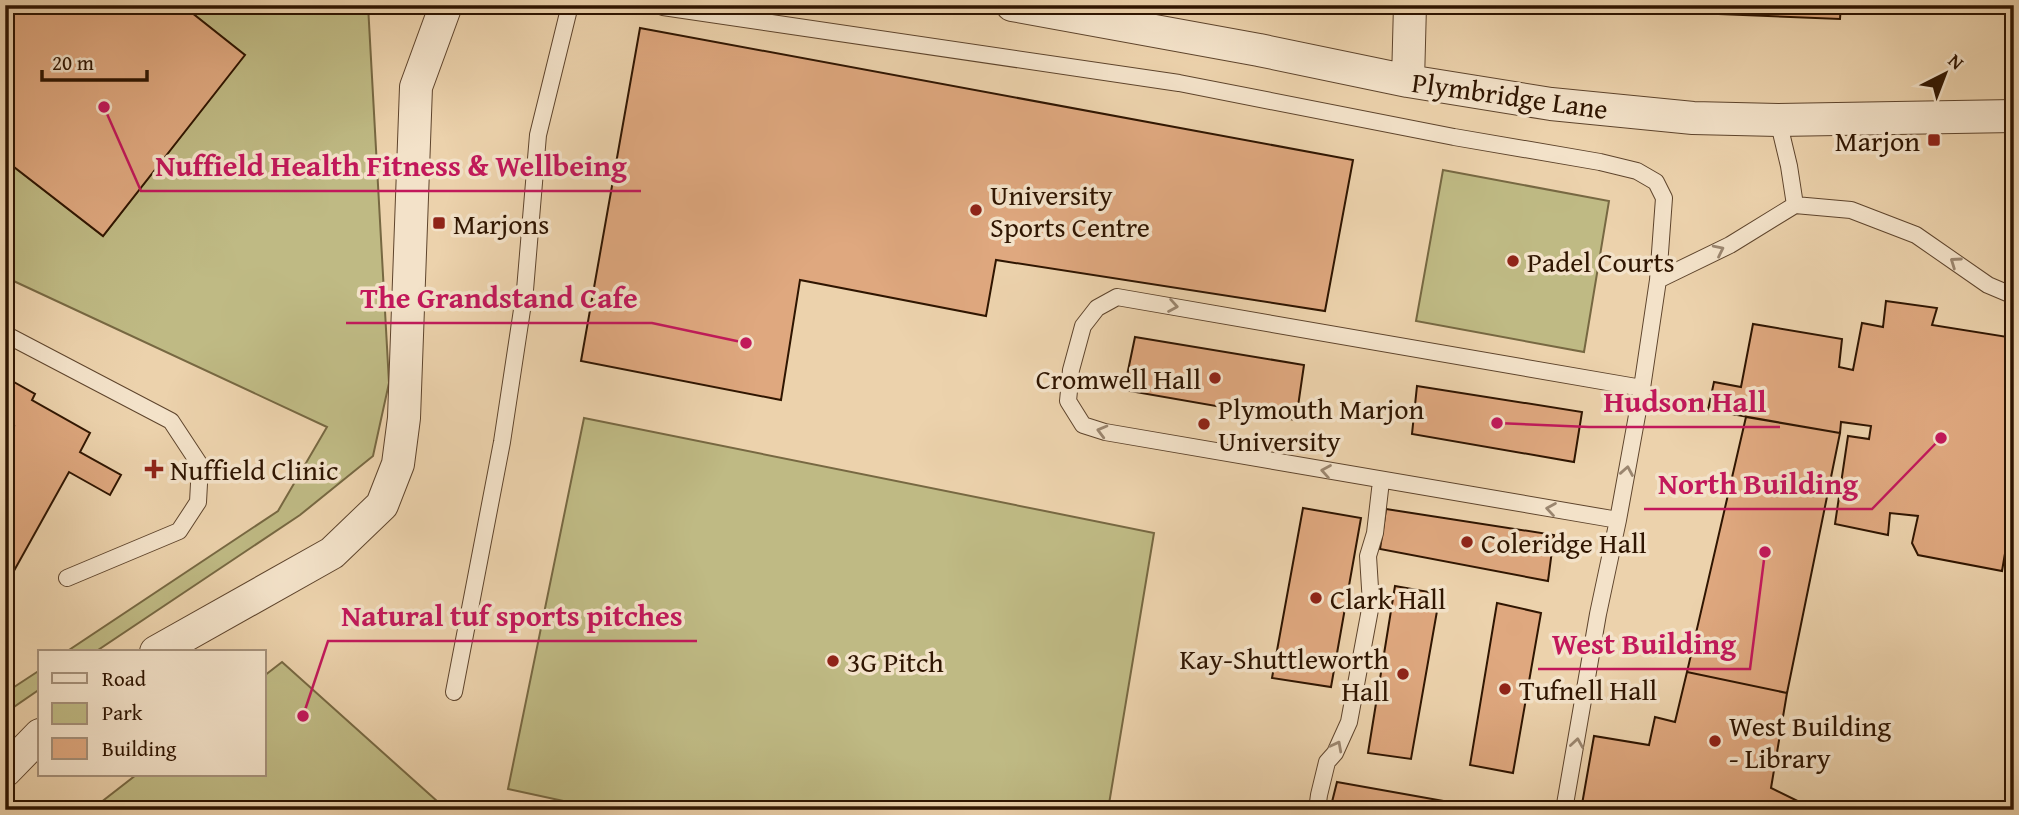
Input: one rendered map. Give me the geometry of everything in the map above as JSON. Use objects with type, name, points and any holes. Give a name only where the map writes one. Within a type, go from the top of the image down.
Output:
[{"type":"street","points":[[160,650],[332,553],[382,506],[398,464],[404,418],[416,87],[446,5]]},
{"type":"street","name":"Plymbridge Lane","points":[[1012,5],[1259,50],[1408,81],[1551,104],[1693,118],[1778,120],[2014,116]]},
{"type":"street","points":[[1408,81],[1410,5]]},
{"type":"street","points":[[5,771],[38,737]]},
{"type":"lane","points":[[454,692],[502,442],[522,314],[538,135],[570,5]]},
{"type":"lane","points":[[663,7],[1179,83],[1454,137],[1600,162],[1637,171],[1656,182],[1664,198],[1658,280],[1642,388],[1598,614],[1564,810]]},
{"type":"lane","points":[[1778,120],[1795,205]]},
{"type":"lane","points":[[1658,280],[1730,245],[1795,205],[1851,210],[1916,235],[1988,285],[2012,293]]},
{"type":"lane","points":[[1618,520],[1105,432],[1083,425],[1068,401],[1071,370],[1083,326],[1097,308],[1117,297],[1642,388]]},
{"type":"lane","points":[[5,334],[171,421],[200,465],[198,502],[179,531],[67,578]]},
{"type":"lane","points":[[1317,810],[1327,762],[1335,752],[1349,722],[1371,604],[1368,556],[1375,533],[1381,481]]},
{"type":"green space","points":[[182,5],[368,5],[389,383],[373,456],[300,515],[98,650],[69,650],[278,511],[327,427],[5,277],[5,160],[103,236],[244,55]]},
{"type":"green space","name":"Padel Courts","points":[[1443,170],[1609,201],[1584,352],[1416,321]]},
{"type":"green space","name":"3G Pitch","points":[[584,418],[1154,533],[1108,810],[605,810],[508,789]]},
{"type":"green space","points":[[282,662],[447,810],[91,810],[135,776],[266,776],[266,674]]},
{"type":"green space","points":[[38,671],[38,690],[5,713],[5,693]]},
{"type":"building","points":[[5,5],[182,5],[245,55],[103,236],[5,160]]},
{"type":"building","points":[[1596,5],[1841,5],[1840,19],[1596,9]]},
{"type":"building","name":"University Sports Centre","points":[[640,28],[1353,160],[1325,311],[996,260],[986,316],[800,280],[781,400],[581,361]]},
{"type":"building","points":[[1886,301],[1937,308],[1932,325],[2014,338],[2014,501],[2002,571],[1918,555],[1912,543],[1918,516],[1890,513],[1888,535],[1835,524],[1848,436],[1869,439],[1871,426],[1841,422],[1840,433],[1708,410],[1714,382],[1741,387],[1753,324],[1842,339],[1839,367],[1853,370],[1862,323],[1883,327]]},
{"type":"building","name":"Cromwell Hall","points":[[1135,337],[1304,365],[1296,420],[1124,390]]},
{"type":"building","points":[[5,377],[35,394],[32,400],[90,433],[80,452],[121,475],[110,495],[69,472],[5,587],[5,440],[14,426],[5,421]]},
{"type":"building","points":[[1417,386],[1582,412],[1574,462],[1412,434]]},
{"type":"building","points":[[1746,417],[1840,433],[1787,693],[1687,672]]},
{"type":"building","name":"Clark Hall","points":[[1303,508],[1361,518],[1331,687],[1272,678]]},
{"type":"building","name":"Coleridge Hall","points":[[1386,509],[1554,535],[1548,581],[1380,549]]},
{"type":"building","name":"Kay-Shuttleworth Hall","points":[[1395,586],[1440,594],[1411,759],[1368,753]]},
{"type":"building","name":"Tufnell Hall","points":[[1497,603],[1541,613],[1513,773],[1470,765]]},
{"type":"building","name":"West Building - Library","points":[[1687,672],[1787,693],[1771,788],[1816,810],[1581,810],[1594,736],[1649,745],[1655,717],[1675,722]]},
{"type":"building","points":[[1337,782],[1494,810],[1330,810]]},
{"type":"place","name":"Nuffield Health Fitness & Wellbeing","points":[[104,107]]},
{"type":"place","name":"Marjon","points":[[1934,140]]},
{"type":"place","name":"University Sports Centre","points":[[976,210]]},
{"type":"place","name":"Marjons","points":[[439,223]]},
{"type":"place","name":"Padel Courts","points":[[1513,261]]},
{"type":"place","name":"The Grandstand Cafe","points":[[746,343]]},
{"type":"place","name":"Cromwell Hall","points":[[1215,378]]},
{"type":"place","name":"Hudson Hall","points":[[1497,423]]},
{"type":"place","name":"Plymouth Marjon University","points":[[1204,424]]},
{"type":"place","name":"North Building","points":[[1941,438]]},
{"type":"place","name":"Nuffield Clinic","points":[[154,469]]},
{"type":"place","name":"Coleridge Hall","points":[[1467,542]]},
{"type":"place","name":"West Building","points":[[1765,552]]},
{"type":"place","name":"Clark Hall","points":[[1316,598]]},
{"type":"place","name":"3G Pitch","points":[[833,661]]},
{"type":"place","name":"Kay-Shuttleworth Hall","points":[[1403,674]]},
{"type":"place","name":"Tufnell Hall","points":[[1505,689]]},
{"type":"place","name":"Natural tuf sports pitches","points":[[303,716]]},
{"type":"place","name":"West Building - Library","points":[[1715,741]]}]
